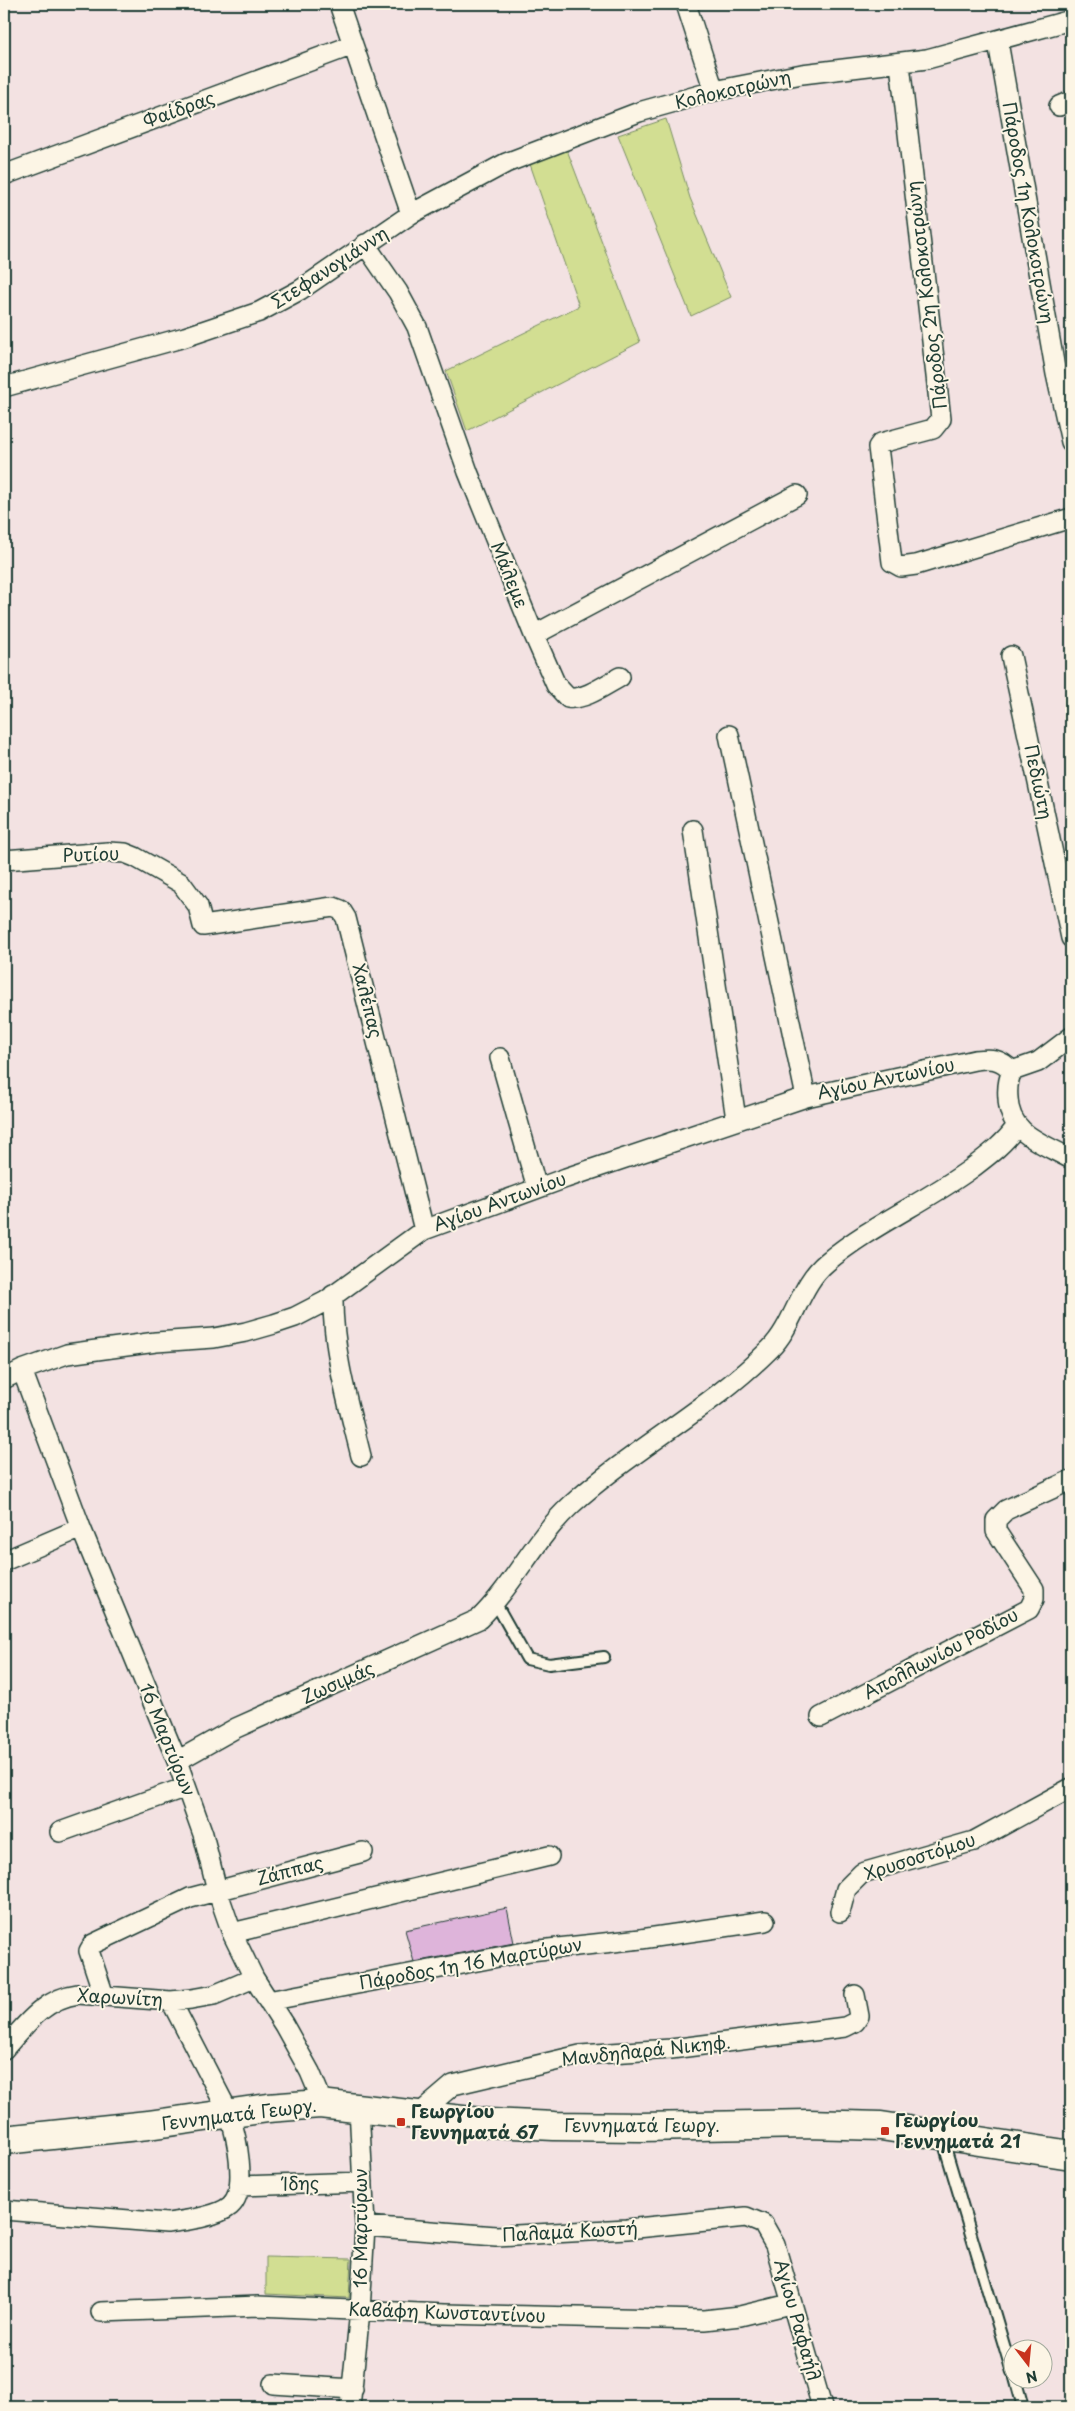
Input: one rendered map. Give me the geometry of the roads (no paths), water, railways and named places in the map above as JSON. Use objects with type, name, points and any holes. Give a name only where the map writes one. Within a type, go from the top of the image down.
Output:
[{"type":"street","points":[[339,4],[411,214]]},
{"type":"street","points":[[686,4],[714,91]]},
{"type":"street","name":"Κολοκοτρώνη","points":[[411,214],[506,163],[639,112],[714,91],[802,74],[900,64],[998,42],[1071,20]]},
{"type":"street","name":"Πάροδος 1η Κολοκοτρώνη","points":[[998,42],[1056,374],[1071,442]]},
{"type":"street","name":"Φαίδρας","points":[[4,176],[354,45]]},
{"type":"street","name":"Πάροδος 2η Κολοκοτρώνη","points":[[900,64],[941,419],[933,429],[881,443],[878,447],[892,562],[901,567],[916,565],[1071,518]]},
{"type":"street","name":"Στεφανογιάννη","points":[[4,387],[186,337],[259,312],[300,290],[411,214]]},
{"type":"street","name":"Μάλεμε","points":[[365,244],[398,292],[417,327],[468,472],[556,685],[568,698],[575,699],[620,677]]},
{"type":"street","points":[[534,635],[797,496]]},
{"type":"street","name":"Πεδιώτη","points":[[1011,656],[1071,938]]},
{"type":"street","points":[[729,735],[806,1097]]},
{"type":"street","points":[[693,830],[736,1119]]},
{"type":"street","name":"Ρυτίου","points":[[4,860],[108,852],[125,853],[181,883],[198,906],[203,926]]},
{"type":"street","name":"Χαλέπας","points":[[203,926],[333,907],[341,910],[348,927],[424,1230]]},
{"type":"street","points":[[1071,1037],[1038,1062],[1012,1071],[1008,1079],[1009,1113],[1016,1127],[1071,1159]]},
{"type":"street","points":[[500,1058],[537,1188]]},
{"type":"street","name":"Αγίου Αντωνίου","points":[[4,1379],[50,1359],[81,1352],[156,1342],[214,1338],[246,1332],[295,1317],[333,1295],[424,1230],[537,1188],[736,1119],[806,1097],[975,1060],[1000,1060],[1012,1071]]},
{"type":"street","name":"Ζωσιμάς","points":[[177,1761],[236,1728],[479,1619],[495,1602],[547,1531],[570,1506],[621,1463],[710,1402],[746,1373],[776,1343],[807,1285],[818,1269],[874,1228],[956,1180],[998,1149],[1016,1127]]},
{"type":"street","points":[[333,1295],[333,1319],[337,1348],[361,1456]]},
{"type":"street","name":"16 Μαρτύρων","points":[[22,1370],[80,1528],[177,1761],[203,1834],[217,1890],[232,1933],[254,1978],[310,2072],[318,2091],[320,2104]]},
{"type":"street","name":"Απολλωνίου Ροδίου","points":[[821,1717],[1028,1609],[1034,1599],[1034,1589],[996,1531],[996,1520],[1006,1510],[1071,1480]]},
{"type":"street","points":[[4,1561],[80,1528]]},
{"type":"street","points":[[60,1832],[186,1787]]},
{"type":"street","name":"Χρυσοστόμου","points":[[840,1912],[846,1889],[862,1873],[974,1841],[1071,1788]]},
{"type":"street","name":"Ζάππας","points":[[104,1996],[89,1951],[90,1946],[172,1905],[217,1890],[363,1852]]},
{"type":"street","points":[[232,1933],[549,1856]]},
{"type":"street","name":"Πάροδος 1η 16 Μαρτύρων","points":[[268,2001],[530,1951],[641,1939],[765,1921]]},
{"type":"street","name":"Χαρωνίτη","points":[[4,2049],[38,2013],[57,1998],[78,1994],[171,2001],[214,1995],[254,1978]]},
{"type":"street","name":"Μανδηλαρά Νικηφ.","points":[[419,2114],[452,2085],[580,2055],[717,2044],[845,2027],[856,2022],[859,2016],[855,1994]]},
{"type":"street","points":[[4,2210],[167,2223],[185,2221],[229,2207],[236,2194],[237,2137],[229,2113],[171,2001]]},
{"type":"street","name":"Γεννηματά Γεωργ.","points":[[4,2140],[148,2125],[268,2108],[320,2104],[419,2114],[489,2124],[640,2127],[824,2124],[881,2126],[1071,2155]]},
{"type":"street","name":"16 Μαρτύρων","points":[[352,2398],[365,2226],[359,2108]]},
{"type":"street","name":"Ίδης","points":[[236,2194],[363,2182]]},
{"type":"street","name":"Παλαμά Κωστή","points":[[365,2226],[514,2236],[627,2229],[746,2217],[763,2224],[770,2233]]},
{"type":"street","name":"Αγίου Ραφαήλ","points":[[770,2233],[783,2269],[790,2304],[822,2407]]},
{"type":"street","name":"Καβάφη Κωνσταντίνου","points":[[101,2312],[258,2306],[360,2311],[704,2320],[740,2316],[790,2304]]},
{"type":"street","points":[[273,2384],[352,2398]]},
{"type":"lane","points":[[495,1602],[527,1658],[549,1664],[604,1657]]},
{"type":"lane","points":[[941,2134],[1002,2338]]},
{"type":"lane","points":[[1017,2388],[1023,2407]]},
{"type":"place","name":"Γεωργίου Γεννηματά 67","points":[[401,2122]]},
{"type":"place","name":"Γεωργίου Γεννηματά 21","points":[[885,2131]]}]
